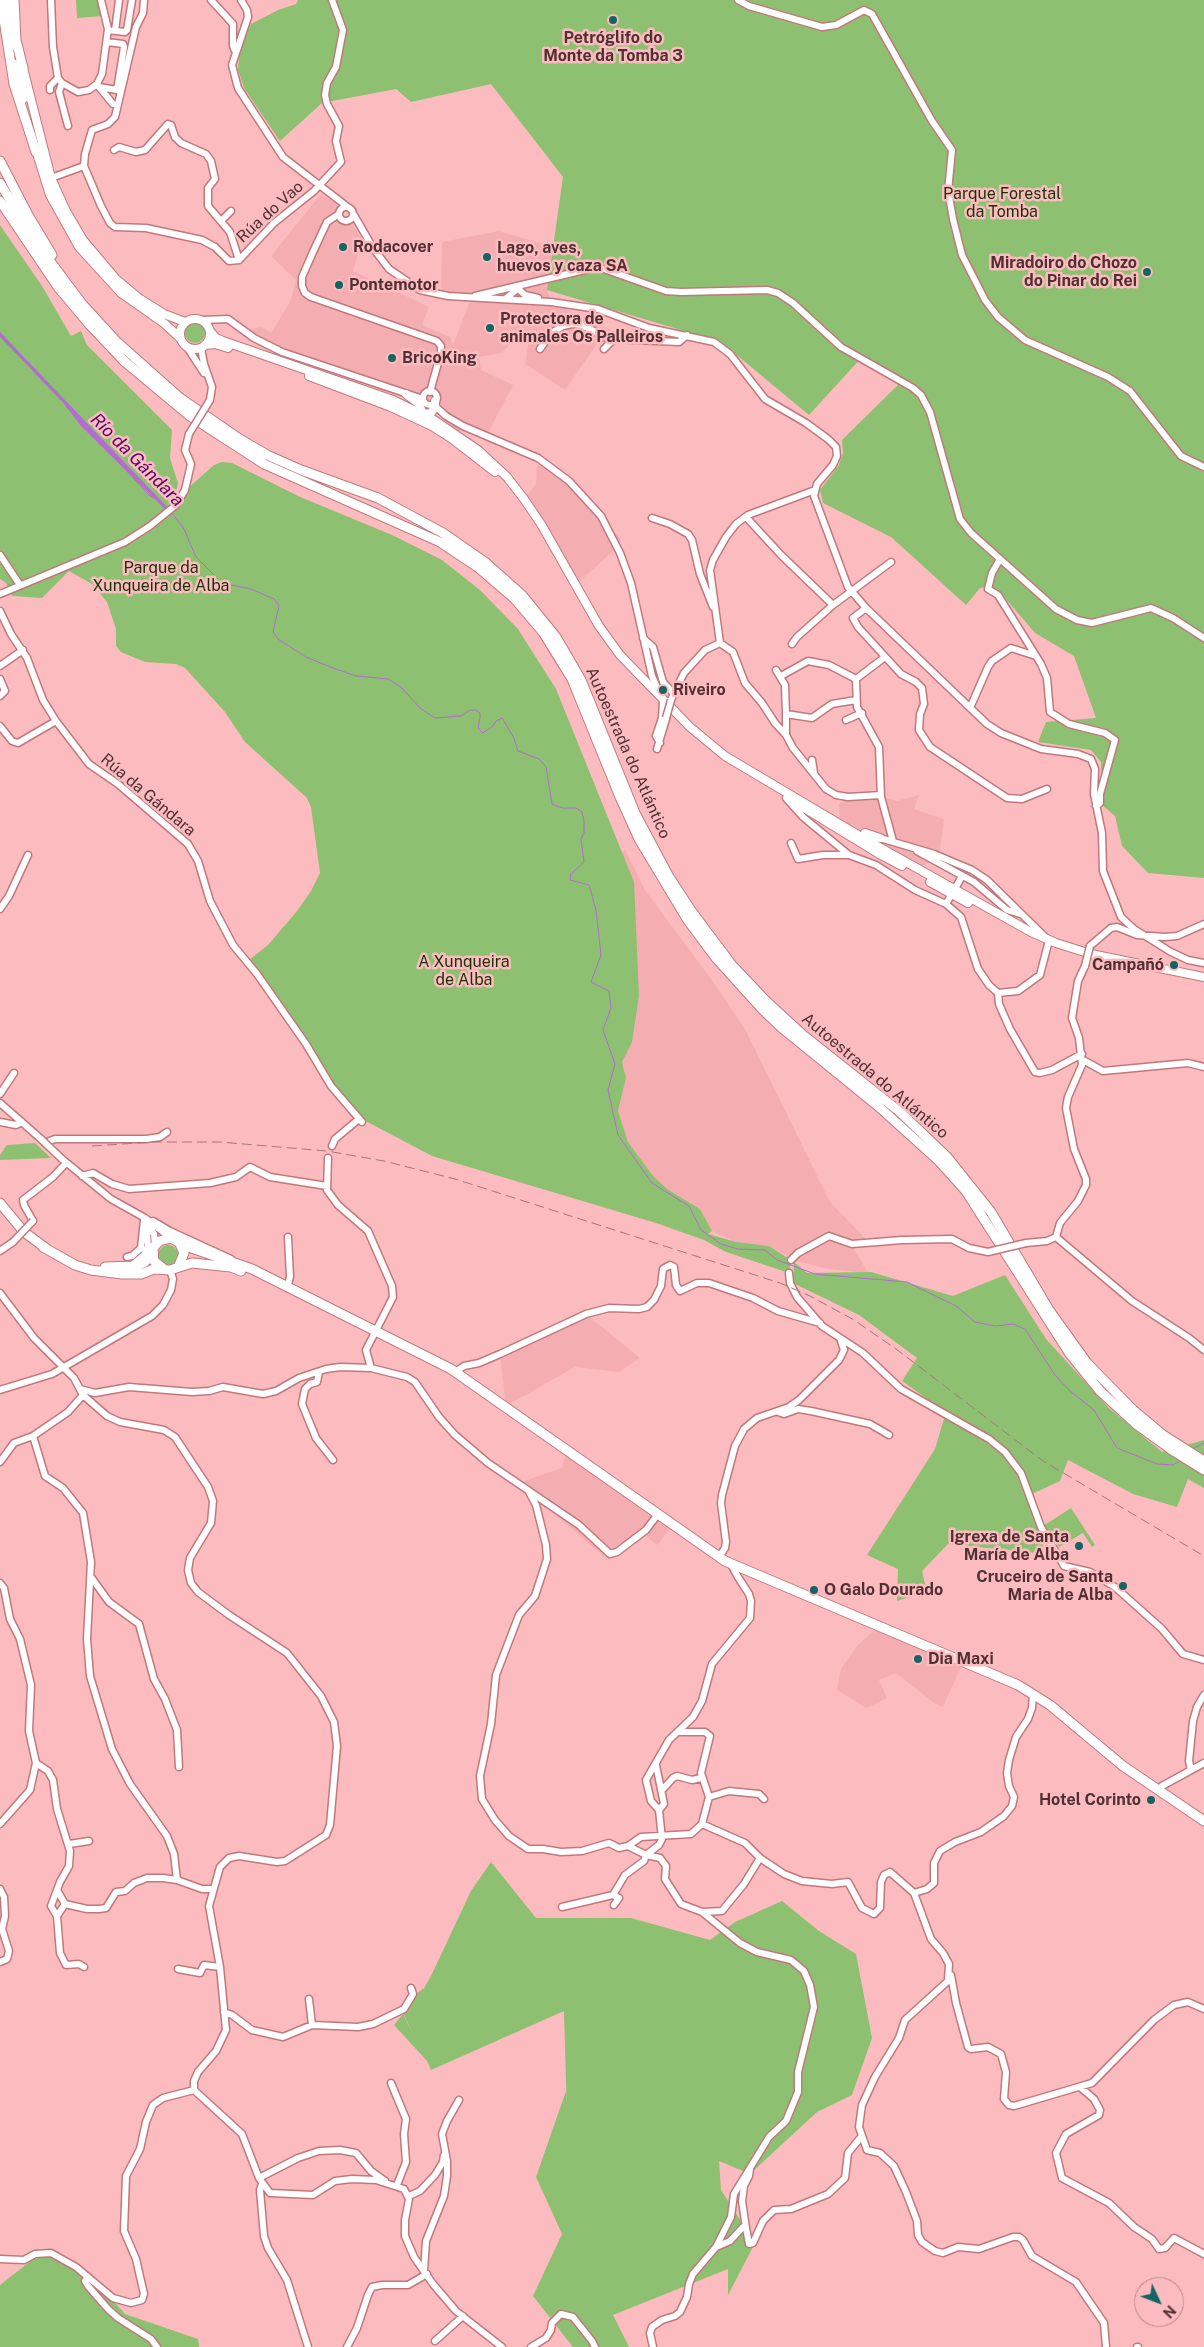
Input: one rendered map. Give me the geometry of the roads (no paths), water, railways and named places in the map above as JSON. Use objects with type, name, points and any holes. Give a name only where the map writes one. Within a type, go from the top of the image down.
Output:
[{"type":"highway","points":[[1,0],[4,31],[14,84],[36,152]]},
{"type":"highway","points":[[15,0],[16,40],[22,68]]},
{"type":"highway","points":[[0,162],[28,215],[82,304]]},
{"type":"highway","name":"Autoestrada do Atlántico","points":[[0,183],[37,244],[82,304],[116,341],[180,398],[230,433],[267,455],[378,498],[443,534],[486,563],[522,595],[556,637],[581,680],[635,813],[669,877],[692,912],[731,964],[766,1001],[803,1035],[900,1112],[947,1157],[987,1207],[1049,1310],[1087,1363],[1133,1410],[1163,1435],[1204,1461]]},
{"type":"highway","name":"Autoestrada do Atlántico","points":[[0,201],[58,287],[90,325],[124,361],[169,399],[222,438],[264,464],[440,542],[479,568],[514,598],[543,632],[572,679],[639,839],[682,912],[716,958],[782,1028],[878,1106],[939,1161],[966,1192],[1070,1354],[1100,1391],[1136,1424],[1204,1470]]},
{"type":"highway","points":[[0,209],[44,275],[58,287]]},
{"type":"highway","points":[[0,1204],[24,1232],[43,1247],[75,1264],[91,1270],[122,1274],[141,1274],[154,1269],[167,1270],[192,1262],[231,1267],[278,1284]]},
{"type":"highway","points":[[43,1247],[76,1260],[104,1267],[127,1268],[145,1262],[164,1239],[175,1240],[233,1262],[377,1332],[455,1372],[731,1564],[954,1658],[1034,1694],[1123,1766],[1160,1788],[1203,1822]]},
{"type":"highway","points":[[175,1240],[184,1253],[179,1266]]},
{"type":"highway","points":[[154,1249],[156,1265],[167,1270]]},
{"type":"main road","points":[[9,0],[10,31],[19,85],[36,152],[57,210],[85,255],[121,293],[165,324],[187,347],[196,349],[215,344],[391,407],[432,426],[468,451],[506,483],[523,503],[602,637],[626,668],[668,701],[715,754],[881,855],[955,897],[1048,942],[1083,956],[1136,966],[1204,983]]},
{"type":"main road","points":[[22,68],[51,178],[66,211],[83,240],[116,279],[150,307],[185,322]]},
{"type":"main road","points":[[180,338],[180,329],[185,322],[193,318],[202,320],[216,338],[393,400],[423,414],[455,434],[493,464],[524,498],[609,640],[634,670],[668,701],[707,743],[725,756],[846,826],[878,841],[985,907],[1048,942],[1091,954],[1204,977]]},
{"type":"main road","points":[[203,347],[210,339],[210,330]]},
{"type":"main road","points":[[271,363],[292,367],[423,414],[428,415],[435,405]]},
{"type":"main road","points":[[406,394],[418,403],[423,414]]},
{"type":"main road","points":[[435,405],[440,417],[468,451]]},
{"type":"main road","points":[[826,822],[858,838],[864,836]]},
{"type":"main road","points":[[864,836],[866,842],[902,866]]},
{"type":"street","points":[[51,0],[53,47],[60,80],[59,92],[68,126]]},
{"type":"street","points":[[101,0],[111,30]]},
{"type":"street","points":[[98,86],[102,74],[107,42],[119,0]]},
{"type":"street","points":[[111,30],[125,32],[128,30],[132,0]]},
{"type":"street","points":[[114,150],[119,147],[141,152],[157,138],[165,126],[171,125],[175,137],[181,143],[206,154],[211,161],[215,179],[208,188],[208,206],[230,232],[239,260],[234,262],[225,258],[214,247],[202,240],[146,228],[115,227],[110,223],[101,206],[84,166],[84,154],[92,130],[108,124],[115,117],[136,27],[143,13],[144,0]]},
{"type":"street","points":[[211,0],[233,24],[235,51]]},
{"type":"street","points":[[241,0],[247,10],[248,17],[232,64],[233,76],[243,97],[284,157],[339,199],[345,222],[352,218]]},
{"type":"street","name":"Rúa do Vao","points":[[239,260],[274,223],[319,185],[341,162],[336,140],[339,126],[327,104],[325,95],[338,56],[343,30],[332,0]]},
{"type":"street","points":[[738,0],[748,6],[822,27],[836,24],[864,10],[872,14],[932,121],[952,150],[948,191],[953,220],[962,254],[985,300],[998,317],[1025,340],[1118,382],[1142,404],[1181,456],[1204,467]]},
{"type":"street","points":[[60,80],[78,92],[90,90],[98,86],[117,90],[124,47],[123,44],[107,42]]},
{"type":"street","points":[[50,90],[50,86],[60,80]]},
{"type":"street","points":[[98,86],[113,104]]},
{"type":"street","points":[[51,178],[84,166]]},
{"type":"street","points":[[221,221],[231,210]]},
{"type":"street","points":[[343,212],[362,228],[380,259],[393,272],[409,284],[434,294],[551,302],[598,309],[649,328],[714,342],[722,348],[765,400],[806,423],[833,443],[837,451],[836,460],[814,490],[807,491],[794,499],[766,506],[736,524],[713,560],[710,570],[720,643],[733,652],[745,683],[762,703],[774,724],[786,735],[793,748],[822,785],[836,795],[848,797],[881,795]]},
{"type":"street","points":[[343,212],[322,232],[302,277],[304,292],[311,297],[436,341],[441,346],[441,352],[430,392],[424,395],[423,399]]},
{"type":"street","points":[[471,298],[593,268],[604,269],[666,290],[681,292],[767,290],[786,298],[841,347],[913,388],[921,395],[930,412],[960,519],[971,533],[1056,609],[1067,617],[1097,622],[1151,608],[1173,618],[1204,638]]},
{"type":"street","points":[[505,299],[524,284]]},
{"type":"street","points":[[505,299],[504,295],[507,288]]},
{"type":"street","points":[[517,288],[525,295],[551,302]]},
{"type":"street","points":[[202,320],[226,318],[254,338],[282,352],[423,399],[428,405],[435,405]]},
{"type":"street","points":[[210,330],[216,321],[226,318]]},
{"type":"street","points":[[540,348],[550,333],[563,326],[572,324],[582,325],[609,340],[679,342],[687,335]]},
{"type":"street","points":[[604,349],[614,339]]},
{"type":"street","points":[[187,347],[212,387]]},
{"type":"street","points":[[0,594],[125,542],[176,505],[185,490],[191,464],[185,450],[189,434],[210,400],[212,387],[204,364],[203,347]]},
{"type":"street","points":[[430,392],[435,395],[435,405],[446,416],[463,426],[538,458],[584,496],[601,516],[620,553],[631,583],[652,676],[668,701]]},
{"type":"street","points":[[455,434],[463,426]]},
{"type":"street","points":[[814,490],[817,504],[848,587],[866,608],[993,728],[1041,749],[1089,757],[1096,770],[1094,794],[1102,833],[1104,876],[1124,921],[1143,935],[1184,959],[1204,963]]},
{"type":"street","points":[[746,517],[781,555],[834,605]]},
{"type":"street","points":[[652,518],[670,524],[688,534],[692,540],[700,574],[716,613]]},
{"type":"street","points":[[0,555],[20,585]]},
{"type":"street","points":[[1000,558],[992,573],[988,588],[998,595],[1036,656],[1047,678],[1050,712],[1069,724],[1105,732],[1115,740],[1100,794],[1100,803],[1096,806]]},
{"type":"street","points":[[792,644],[797,637],[834,605],[891,562]]},
{"type":"street","points":[[866,608],[855,616],[854,621],[884,657],[903,675],[916,682],[922,688],[924,704],[920,714],[919,730],[930,747],[1007,798],[1022,799],[1047,789]]},
{"type":"street","name":"Rúa da Gándara","points":[[0,611],[11,634],[23,650],[43,700],[56,721],[94,769],[118,784],[188,844],[198,861],[210,901],[233,946],[257,974],[306,1044],[330,1086],[361,1121],[335,1139],[332,1146]]},
{"type":"street","points":[[643,637],[653,647],[668,701],[666,718],[658,746],[656,736],[668,701],[680,678],[705,650],[720,643]]},
{"type":"street","points":[[970,708],[988,666],[992,661],[1011,648],[1036,656]]},
{"type":"street","points":[[0,666],[23,650]]},
{"type":"street","points":[[856,679],[884,657]]},
{"type":"street","points":[[781,676],[808,661],[829,665],[856,679]]},
{"type":"street","points":[[776,670],[781,676],[786,691],[786,735]]},
{"type":"street","points":[[0,679],[5,692],[0,696]]},
{"type":"street","points":[[856,679],[857,707],[879,747],[881,795],[893,841]]},
{"type":"street","points":[[786,714],[812,718],[832,704],[856,700]]},
{"type":"street","points":[[846,720],[862,713]]},
{"type":"street","points":[[0,726],[12,741],[18,743],[56,721]]},
{"type":"street","points":[[812,760],[814,774]]},
{"type":"street","points":[[786,798],[809,822],[849,855],[876,866],[915,890],[946,904],[961,917],[978,969],[990,986],[998,993],[999,1004],[1010,1029],[1035,1072],[1040,1073],[1052,1070],[1082,1057]]},
{"type":"street","points":[[878,841],[893,841],[907,845],[972,870],[987,880],[1048,942],[1040,975],[1018,991],[998,993]]},
{"type":"street","points":[[791,843],[798,859],[823,855],[849,855]]},
{"type":"street","points":[[907,845],[974,882],[1008,910],[1021,914]]},
{"type":"street","points":[[0,909],[9,896],[28,855]]},
{"type":"street","points":[[956,887],[962,876]]},
{"type":"street","points":[[946,904],[950,897]]},
{"type":"street","points":[[791,1260],[798,1252],[829,1236],[852,1244],[944,1238],[958,1241],[978,1251],[988,1252],[1026,1243],[1047,1242],[1056,1237],[1060,1223],[1078,1201],[1086,1184],[1086,1179],[1074,1149],[1066,1108],[1082,1057],[1072,1018],[1078,981],[1085,966],[1090,946],[1111,928],[1116,927],[1143,935],[1171,937],[1204,924]]},
{"type":"street","points":[[1082,1057],[1103,1072],[1188,1063],[1204,1067]]},
{"type":"street","points":[[0,1094],[14,1073]]},
{"type":"street","points":[[0,1103],[82,1176],[112,1199],[175,1240]]},
{"type":"street","points":[[0,1122],[16,1125],[22,1122]]},
{"type":"street","points":[[43,1141],[55,1139],[146,1139],[160,1137],[167,1132]]},
{"type":"street","points":[[328,1158],[327,1190],[338,1205],[368,1231],[392,1286],[393,1297],[377,1332],[370,1340],[366,1350],[371,1368]]},
{"type":"street","points":[[0,1251],[13,1242],[33,1221],[24,1205],[24,1200],[53,1177],[64,1161]]},
{"type":"street","points":[[82,1176],[93,1173],[112,1184],[129,1189],[210,1183],[236,1176],[250,1167],[270,1177],[327,1186]]},
{"type":"street","points":[[144,1219],[154,1234],[154,1249]]},
{"type":"street","points":[[127,1257],[132,1256],[141,1248],[144,1219]]},
{"type":"street","points":[[144,1219],[156,1221],[170,1231],[229,1257],[233,1262]]},
{"type":"street","points":[[127,1268],[144,1255],[148,1246],[144,1219]]},
{"type":"street","points":[[287,1288],[290,1277],[288,1237]]},
{"type":"street","points":[[1056,1237],[1132,1300],[1204,1350]]},
{"type":"street","points":[[455,1372],[464,1366],[479,1363],[586,1314],[609,1308],[639,1310],[647,1308],[654,1300],[660,1286],[663,1269],[670,1265],[674,1268],[678,1290],[697,1283],[709,1283],[753,1298],[778,1311],[820,1323]]},
{"type":"street","points":[[0,1390],[42,1378],[64,1368],[158,1311],[171,1290],[173,1279],[167,1270]]},
{"type":"street","points":[[788,1273],[790,1284],[797,1297],[820,1323],[840,1340],[863,1353],[901,1389],[997,1445],[1021,1473],[1039,1522],[1062,1564],[1068,1568],[1090,1572],[1115,1587],[1162,1629],[1183,1654],[1204,1660]]},
{"type":"street","points":[[0,1293],[34,1338],[76,1380],[82,1392],[111,1419],[160,1428],[175,1437],[208,1487],[213,1501],[211,1523],[190,1558],[188,1570],[191,1583],[198,1592],[229,1616],[287,1653],[321,1696],[334,1722],[336,1746],[330,1825],[326,1834],[281,1862],[246,1856],[229,1858],[220,1867],[212,1889],[210,1917],[220,1967],[226,2030],[224,2039],[198,2072],[194,2081],[194,2090],[242,2134],[260,2181],[264,2236],[268,2248],[287,2280],[308,2347]]},
{"type":"street","points":[[719,1557],[725,1548],[726,1542],[721,1504],[722,1495],[735,1446],[748,1423],[789,1407],[799,1400],[839,1360],[844,1350],[840,1340]]},
{"type":"street","points":[[82,1392],[95,1393],[129,1388],[192,1392],[209,1391],[223,1387],[263,1394],[276,1391],[299,1378],[340,1366],[371,1368],[407,1377],[414,1382],[447,1428],[488,1463],[579,1525],[610,1554],[617,1552],[646,1530],[658,1514]]},
{"type":"street","points":[[319,1372],[317,1382],[310,1384],[305,1389],[302,1404],[316,1438],[333,1460]]},
{"type":"street","points":[[0,1462],[14,1443],[33,1436],[72,1409],[82,1392]]},
{"type":"street","points":[[777,1412],[782,1414],[802,1410],[848,1419],[870,1424],[888,1436]]},
{"type":"street","points":[[33,1436],[45,1476],[63,1488],[83,1512],[91,1562],[87,1639],[90,1676],[112,1748],[130,1784],[167,1836],[174,1854],[178,1880]]},
{"type":"street","points":[[528,1490],[536,1505],[546,1544],[547,1559],[535,1596],[519,1615],[496,1675],[492,1724],[480,1776],[482,1799],[494,1820],[509,1836],[528,1849],[561,1852],[582,1851],[609,1843],[619,1848],[628,1846],[641,1837],[691,1834],[702,1824],[709,1797],[701,1773],[710,1736],[705,1732],[679,1732]]},
{"type":"street","points":[[613,1895],[625,1875],[644,1861],[646,1855],[658,1845],[662,1835],[659,1810],[651,1801],[646,1780],[656,1765],[668,1740],[679,1732],[693,1717],[702,1701],[712,1664],[750,1618],[751,1601],[749,1594],[731,1564]]},
{"type":"street","points":[[91,1577],[110,1602],[140,1624],[154,1679],[165,1699],[177,1730],[179,1768]]},
{"type":"street","points":[[0,1583],[4,1588],[10,1619],[20,1639],[31,1685],[29,1731],[36,1763],[30,1790],[0,1824]]},
{"type":"street","points":[[914,1892],[927,1889],[934,1883],[934,1864],[940,1851],[955,1842],[981,1832],[1012,1806],[1014,1797],[1009,1786],[1007,1773],[1009,1760],[1016,1738],[1028,1720],[1034,1694]]},
{"type":"street","points":[[1191,1770],[1189,1762],[1193,1721],[1197,1707],[1204,1695]]},
{"type":"street","points":[[36,1763],[48,1772],[53,1780],[57,1809],[69,1844],[70,1861],[51,1906],[57,1916],[59,1946],[66,1966],[79,1964],[84,1967]]},
{"type":"street","points":[[1160,1788],[1204,1763]]},
{"type":"street","points":[[656,1765],[664,1804],[659,1810]]},
{"type":"street","points":[[662,1790],[677,1776],[692,1780],[702,1778]]},
{"type":"street","points":[[709,1797],[729,1791],[759,1794],[764,1799]]},
{"type":"street","points":[[702,1824],[745,1842],[760,1858],[784,1874],[802,1881],[832,1884],[848,1882],[853,1888],[862,1908],[874,1914],[880,1908],[881,1882],[884,1875],[890,1872],[914,1892],[930,1939],[943,1953],[949,1964],[956,2003],[968,2047],[971,2049],[988,2047],[1001,2054],[1006,2072],[1004,2099],[1009,2105],[1025,2103],[1064,2090],[1080,2087],[1098,2079],[1154,2020],[1174,2006],[1188,2002],[1204,2009]]},
{"type":"street","points":[[69,1844],[89,1841]]},
{"type":"street","points":[[628,1846],[646,1855],[660,1858],[666,1866],[665,1879],[681,1904],[702,1912],[740,1942],[757,1952],[791,1960],[804,1971],[810,1986],[814,2007],[798,2072],[798,2092],[786,2121],[768,2137],[734,2194],[731,2218],[716,2247],[693,2274],[687,2297],[680,2312],[652,2327],[650,2333],[653,2347]]},
{"type":"street","points":[[702,1912],[722,1911],[744,1884],[760,1858]]},
{"type":"street","points":[[57,1890],[65,1904],[87,1909],[104,1909],[108,1906],[116,1892],[125,1891],[134,1882],[151,1878],[178,1880],[202,1889],[212,1889]]},
{"type":"street","points":[[0,1889],[4,1897],[5,1916],[2,1928],[9,1950],[7,1959],[0,1962]]},
{"type":"street","points":[[202,1889],[210,1900]]},
{"type":"street","points":[[562,1907],[613,1895],[619,1898],[614,1905]]},
{"type":"street","points":[[57,1916],[65,1904]]},
{"type":"street","points":[[949,1964],[948,1981],[906,2020],[899,2038],[875,2077],[862,2105],[859,2127],[861,2136],[867,2150],[880,2154],[894,2166],[912,2206],[917,2221],[918,2235],[922,2242],[935,2251],[943,2253],[958,2247],[979,2249],[1013,2236],[1019,2237],[1023,2240],[1032,2256],[1076,2282],[1104,2323],[1106,2347]]},
{"type":"street","points":[[178,1969],[200,1973],[204,1965],[220,1967]]},
{"type":"street","points":[[224,2012],[232,2015],[252,2030],[283,2037],[312,2025],[354,2027],[373,2024],[404,2009],[413,1994],[411,1988]]},
{"type":"street","points":[[309,2000],[312,2025]]},
{"type":"street","points":[[391,2083],[406,2119],[404,2134],[406,2162],[397,2185]]},
{"type":"street","points":[[1080,2087],[1094,2099],[1100,2110],[1099,2115],[1066,2134],[1056,2154],[1062,2178],[1109,2203],[1134,2227],[1152,2239],[1159,2249],[1165,2248],[1174,2238],[1204,2254]]},
{"type":"street","points":[[0,2259],[24,2260],[35,2254],[50,2253],[76,2267],[120,2301],[138,2303],[142,2300],[144,2294],[136,2258],[124,2231],[126,2176],[140,2149],[146,2122],[153,2105],[163,2098],[194,2090]]},
{"type":"street","points":[[426,2272],[426,2241],[444,2196],[448,2168],[443,2130],[458,2100]]},
{"type":"street","points":[[750,2166],[750,2176],[744,2186],[742,2201],[748,2244],[756,2240],[763,2221],[774,2210],[792,2209],[828,2194],[845,2178],[848,2153],[861,2136]]},
{"type":"street","points":[[408,2196],[420,2191],[435,2176],[443,2162],[445,2148]]},
{"type":"street","points":[[260,2181],[290,2162],[312,2154],[347,2151],[359,2155],[372,2171],[387,2183]]},
{"type":"street","points":[[260,2181],[273,2194],[307,2196],[316,2194],[339,2180],[363,2179],[397,2185],[404,2189],[408,2196],[404,2226],[405,2236],[411,2252],[463,2316],[502,2347]]},
{"type":"street","points":[[716,2247],[730,2241],[740,2228],[746,2228]]},
{"type":"street","points":[[347,2347],[358,2328],[372,2287],[382,2285],[408,2286],[426,2272]]},
{"type":"street","points":[[87,2277],[85,2281],[88,2286],[108,2309],[118,2318],[151,2339],[158,2347]]},
{"type":"street","points":[[531,2347],[546,2338],[551,2330],[552,2323],[561,2314],[573,2317],[592,2340],[595,2347]]},
{"type":"street","points":[[435,2341],[463,2316]]},
{"type":"waterway","name":"Río da Gándara","points":[[36,374],[61,400]]},
{"type":"waterway","name":"Río da Gándara","points":[[123,467],[149,495],[156,499]]},
{"type":"waterway","name":"Río da Gándara","points":[[172,513],[184,529],[196,557],[222,583],[251,589],[274,599],[279,606],[273,632],[278,639],[306,657],[333,668],[356,676],[388,679],[401,687],[420,708],[435,718],[461,716],[470,710],[476,710],[480,713],[478,728],[483,733],[502,718],[514,738],[518,751],[539,759],[546,767],[552,804],[562,808],[576,808],[582,812],[584,833],[581,839],[584,862],[571,874],[570,880],[589,885],[596,910],[601,955],[591,982],[609,991],[611,1008],[603,1030],[615,1064],[608,1090],[618,1135],[652,1183],[689,1206],[701,1230],[721,1244],[738,1249],[765,1250],[777,1260],[815,1274],[907,1282],[956,1306],[975,1322],[995,1326],[1013,1324],[1025,1329],[1055,1375],[1070,1391],[1094,1410],[1117,1448],[1157,1464],[1173,1465],[1178,1462]]},
{"type":"waterway","name":"Río da Gándara","points":[[1194,1448],[1204,1443]]},
{"type":"railway","points":[[92,1146],[153,1142],[220,1142],[327,1151],[384,1161],[455,1179],[780,1283],[810,1296],[854,1320],[896,1349],[1043,1461],[1204,1556]]},
{"type":"place","name":"Petróglifo do Monte da Tomba 3","points":[[613,20]]},
{"type":"place","name":"Rodacover","points":[[343,247]]},
{"type":"place","name":"Lago, aves, huevos y caza SA","points":[[487,257]]},
{"type":"place","name":"Miradoiro do Chozo do Pinar do Rei","points":[[1147,272]]},
{"type":"place","name":"Pontemotor","points":[[339,285]]},
{"type":"place","name":"Protectora de animales Os Palleiros","points":[[490,328]]},
{"type":"place","name":"BricoKing","points":[[392,358]]},
{"type":"place","name":"Riveiro","points":[[663,690]]},
{"type":"place","name":"Campañó","points":[[1174,965]]},
{"type":"place","name":"Igrexa de Santa María de Alba","points":[[1079,1546]]},
{"type":"place","name":"Cruceiro de Santa Maria de Alba","points":[[1123,1586]]},
{"type":"place","name":"O Galo Dourado","points":[[814,1590]]},
{"type":"place","name":"Dia Maxi","points":[[918,1659]]},
{"type":"place","name":"Hotel Corinto","points":[[1151,1800]]},
{"type":"park label","name":"Parque Forestal da Tomba","points":[[1002,203]]},
{"type":"park label","name":"Parque da Xunqueira de Alba","points":[[161,577]]},
{"type":"park label","name":"A Xunqueira de Alba","points":[[464,971]]}]
